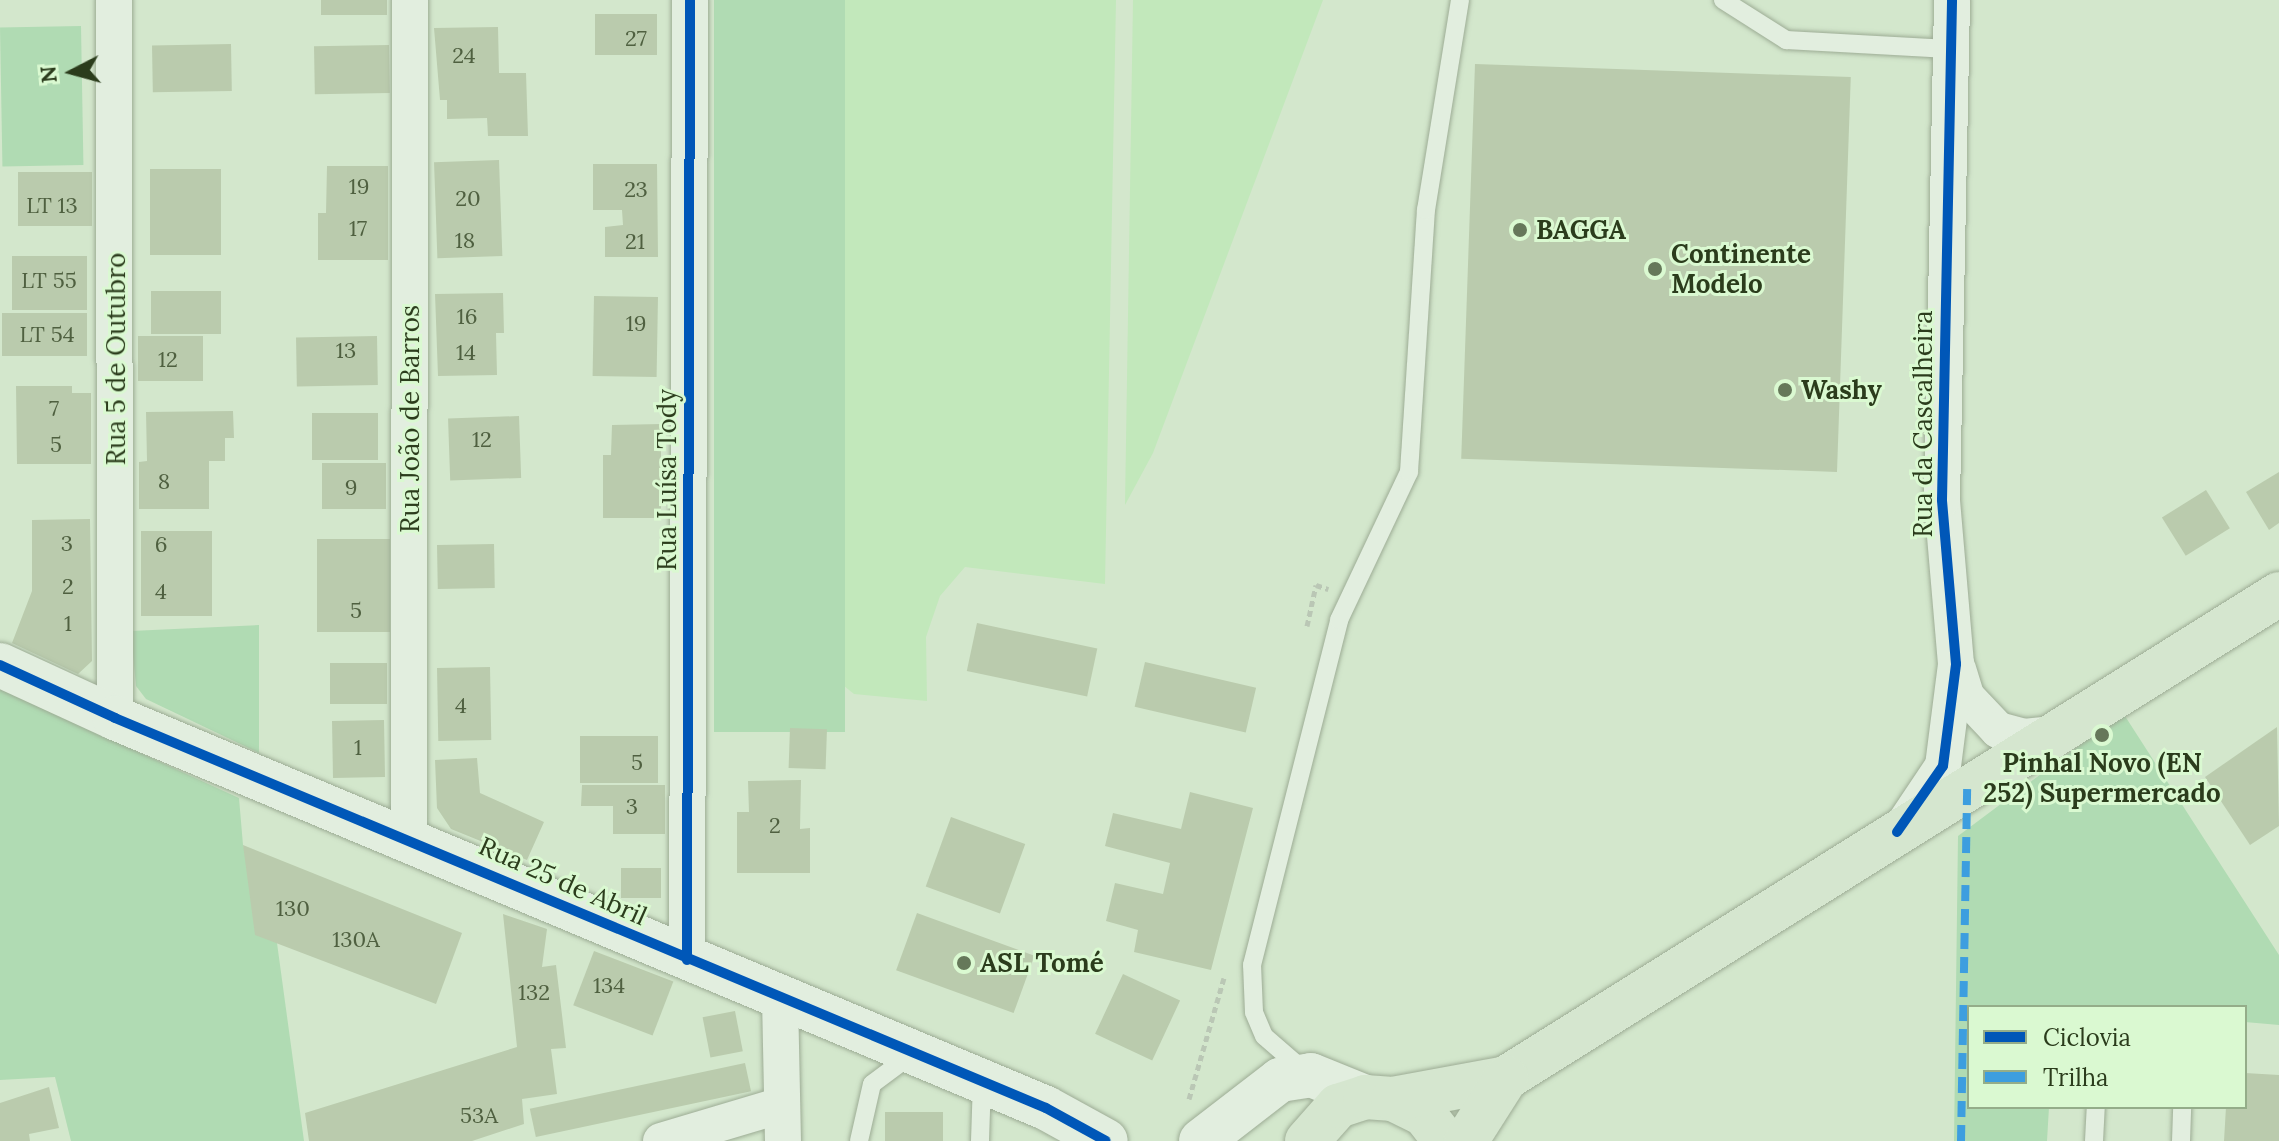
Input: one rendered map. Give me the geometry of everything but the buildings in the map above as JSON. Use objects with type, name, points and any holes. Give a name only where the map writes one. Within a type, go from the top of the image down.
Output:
[{"type":"main road","points":[[1309,1135],[1338,1106],[1506,1078],[2279,594]]},
{"type":"main road","points":[[1466,1141],[1506,1078]]},
{"type":"main road","points":[[1379,1098],[1424,1114],[1445,1141]]},
{"type":"street","name":"Rua 5 de Outubro","points":[[114,0],[115,718]]},
{"type":"street","name":"Rua João de Barros","points":[[409,837],[410,0]]},
{"type":"street","name":"Rua Luísa Tody","points":[[687,960],[690,0]]},
{"type":"street","name":"Rua da Cascalheira","points":[[1897,832],[1943,766],[1956,664],[1942,500],[1952,0]]},
{"type":"street","name":"Rua da Cascalheira","points":[[1956,664],[1966,696],[1998,730],[2024,737],[2054,734]]},
{"type":"street","name":"Rua 25 de Abril","points":[[0,665],[115,718],[409,837],[687,960],[982,1082],[1106,1141]]},
{"type":"street","points":[[780,998],[783,1141]]},
{"type":"street","points":[[1201,1141],[1256,1095],[1280,1080],[1311,1075],[1379,1098]]},
{"type":"street","points":[[661,1141],[782,1105]]},
{"type":"lane","points":[[1311,1075],[1277,1053],[1264,1036],[1254,1012],[1252,965],[1339,620],[1409,472],[1426,210],[1460,0]]},
{"type":"lane","points":[[1723,0],[1786,40],[1949,49]]},
{"type":"lane","points":[[859,1141],[872,1084],[913,1053]]},
{"type":"lane","points":[[980,1141],[982,1082]]},
{"type":"lane","points":[[2094,1141],[2096,1109]]},
{"type":"lane","points":[[2181,1141],[2182,1109]]},
{"type":"green space","points":[[714,0],[845,0],[845,732],[714,732]]},
{"type":"green space","points":[[845,0],[1116,0],[1105,584],[965,567],[940,596],[926,637],[927,701],[854,694],[838,681]]},
{"type":"green space","points":[[1133,0],[1323,0],[1153,453],[1125,505]]},
{"type":"green space","points":[[81,26],[83,165],[2,166],[0,27]]},
{"type":"green space","points":[[259,625],[259,753],[146,699],[136,686],[131,631]]},
{"type":"green space","points":[[0,689],[239,798],[243,845],[277,943],[304,1141],[71,1141],[55,1077],[0,1080]]},
{"type":"green space","points":[[2123,713],[2279,955],[2279,1025],[2247,1022],[2247,1005],[1967,1005],[1967,1109],[2049,1109],[2047,1141],[1954,1141],[1958,836]]},
{"type":"marked path","points":[[1961,1141],[1967,788]]},
{"type":"cycle path","points":[[687,960],[690,0]]},
{"type":"cycle path","points":[[1897,832],[1943,766],[1956,664],[1942,500],[1952,0]]},
{"type":"cycle path","points":[[0,665],[115,718],[1046,1108],[1106,1141]]},
{"type":"place","name":"BAGGA","points":[[1520,230]]},
{"type":"place","name":"Continente Modelo","points":[[1655,269]]},
{"type":"place","name":"Washy","points":[[1785,390]]},
{"type":"place","name":"Pinhal Novo (EN 252) Supermercado","points":[[2102,735]]},
{"type":"place","name":"ASL Tomé","points":[[964,963]]}]
